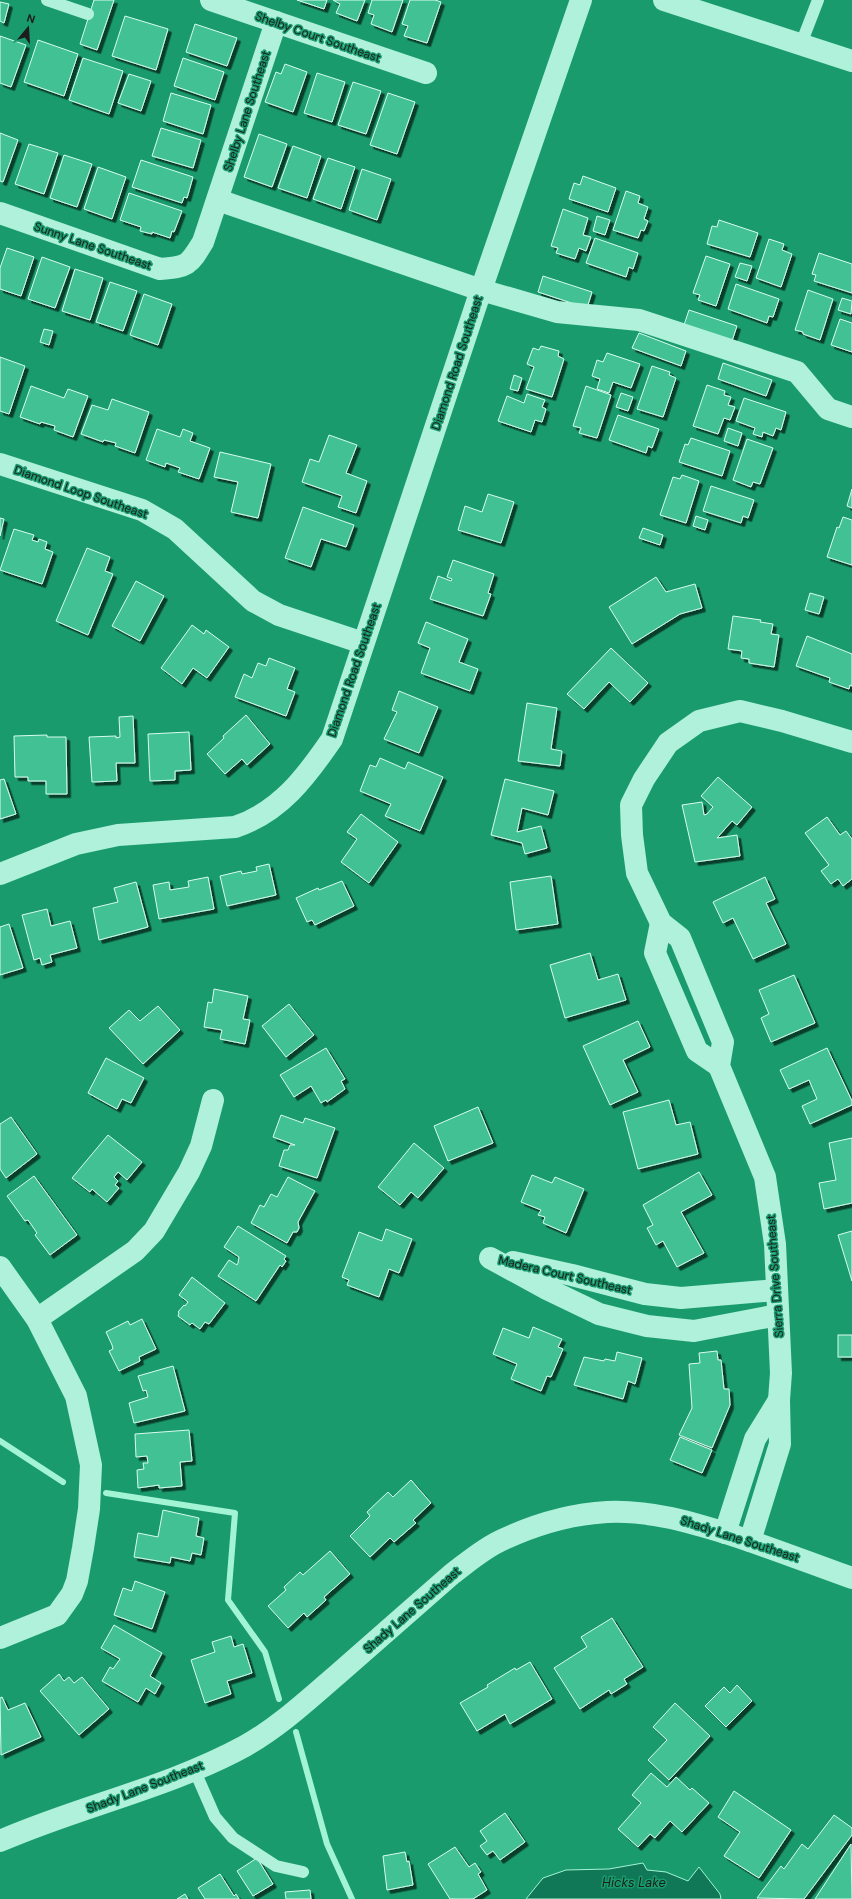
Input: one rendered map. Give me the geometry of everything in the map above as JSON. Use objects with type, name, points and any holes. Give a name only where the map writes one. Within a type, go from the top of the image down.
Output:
[{"type":"street","name":"Shelby Court Southeast","points":[[210,0],[426,74]]},
{"type":"street","name":"Diamond Road Southeast","points":[[0,874],[76,844],[111,836],[235,827],[253,821],[285,799],[315,764],[332,739],[481,290],[581,0]]},
{"type":"street","points":[[664,0],[852,61]]},
{"type":"street","name":"Shelby Lane Southeast","points":[[218,200],[276,22]]},
{"type":"street","name":"Diamond Road Southeast","points":[[218,200],[481,290],[557,312],[639,320],[797,372],[828,409],[852,417]]},
{"type":"street","name":"Sunny Lane Southeast","points":[[0,213],[160,269],[181,267],[193,259],[203,242],[218,200]]},
{"type":"street","name":"Diamond Loop Southeast","points":[[0,464],[142,510],[174,529],[253,601],[279,614],[363,643]]},
{"type":"street","points":[[661,923],[655,953],[697,1051],[719,1066],[723,1042],[680,938],[661,923],[637,873],[632,835],[631,804],[644,779],[668,743],[699,721],[740,711],[782,721],[852,742]]},
{"type":"street","name":"Sierra Drive Southeast","points":[[719,1066],[765,1177],[775,1244],[781,1373],[779,1400],[780,1444],[750,1541]]},
{"type":"street","points":[[37,1319],[135,1251],[154,1232],[192,1165],[201,1146],[213,1100]]},
{"type":"street","name":"Madera Court Southeast","points":[[777,1290],[681,1298],[645,1294],[572,1275],[490,1258],[547,1289],[599,1314],[647,1326],[694,1331],[778,1315]]},
{"type":"street","points":[[0,1267],[37,1319],[76,1396],[90,1465],[89,1509],[77,1581],[72,1594],[57,1615],[0,1638]]},
{"type":"street","name":"Sierra Drive Southeast","points":[[725,1533],[755,1440],[779,1400]]},
{"type":"street","name":"Shady Lane Southeast","points":[[0,1841],[45,1823],[147,1788],[194,1769],[244,1746],[263,1735],[317,1692],[452,1574],[474,1557],[502,1540],[535,1527],[571,1517],[607,1512],[644,1514],[676,1518],[750,1541],[852,1578]]},
{"type":"lane","points":[[47,0],[88,14]]},
{"type":"lane","points":[[801,44],[818,0]]},
{"type":"lane","points":[[194,1769],[215,1817],[233,1838],[276,1866],[303,1872]]},
{"type":"water","name":"Hicks Lake","points":[[643,1863],[647,1870],[666,1872],[688,1881],[699,1867],[720,1894],[721,1899],[526,1899],[543,1878],[566,1870],[609,1869]]},
{"type":"building","points":[[94,0],[114,0],[97,50],[80,44]]},
{"type":"building","points":[[297,0],[327,0],[324,9]]},
{"type":"building","points":[[333,0],[365,0],[357,21],[336,13],[340,4]]},
{"type":"building","points":[[372,0],[403,0],[392,32],[371,24],[374,15],[368,13]]},
{"type":"building","points":[[410,0],[435,0],[441,2],[427,43],[404,36],[408,26],[402,24]]},
{"type":"building","points":[[0,2],[9,4],[4,23],[0,21]]},
{"type":"building","points":[[125,16],[168,29],[156,70],[112,56]]},
{"type":"building","points":[[195,24],[237,38],[227,66],[186,52]]},
{"type":"building","points":[[0,36],[26,45],[11,87],[0,83]]},
{"type":"building","points":[[38,40],[78,54],[64,96],[24,82]]},
{"type":"building","points":[[83,58],[123,71],[109,114],[69,100]]},
{"type":"building","points":[[183,58],[224,72],[215,100],[174,86]]},
{"type":"building","points":[[285,64],[307,72],[293,112],[265,102],[276,72],[281,74]]},
{"type":"building","points":[[317,73],[345,82],[332,122],[304,113]]},
{"type":"building","points":[[129,74],[151,81],[141,111],[118,103]]},
{"type":"building","points":[[353,82],[381,91],[366,134],[338,125]]},
{"type":"building","points":[[171,93],[211,105],[203,134],[163,121]]},
{"type":"building","points":[[388,93],[415,102],[397,154],[370,145]]},
{"type":"building","points":[[161,128],[201,140],[193,168],[152,156]]},
{"type":"building","points":[[0,133],[18,140],[3,182],[0,181]]},
{"type":"building","points":[[259,134],[287,144],[272,187],[244,177]]},
{"type":"building","points":[[29,144],[58,153],[44,194],[15,184]]},
{"type":"building","points":[[293,146],[321,156],[307,198],[278,188]]},
{"type":"building","points":[[64,155],[92,164],[77,207],[50,198]]},
{"type":"building","points":[[328,158],[355,167],[341,209],[313,199]]},
{"type":"building","points":[[141,160],[193,177],[187,198],[184,197],[182,203],[132,187]]},
{"type":"building","points":[[98,167],[126,177],[112,219],[84,209]]},
{"type":"building","points":[[362,169],[391,179],[377,220],[349,210]]},
{"type":"building","points":[[583,176],[616,188],[608,212],[569,199],[574,183],[580,185]]},
{"type":"building","points":[[626,191],[640,196],[638,203],[648,207],[644,219],[648,221],[644,231],[641,230],[638,238],[613,230]]},
{"type":"building","points":[[129,193],[182,211],[174,232],[172,231],[170,238],[152,232],[152,234],[140,231],[141,227],[120,220]]},
{"type":"building","points":[[563,209],[588,218],[583,235],[591,237],[586,251],[579,248],[575,259],[556,253],[558,248],[551,246]]},
{"type":"building","points":[[597,216],[610,220],[605,235],[593,231]]},
{"type":"building","points":[[719,220],[758,233],[750,257],[707,244],[712,226],[717,227]]},
{"type":"building","points":[[595,238],[638,253],[633,269],[629,267],[626,277],[586,263]]},
{"type":"building","points":[[769,239],[784,244],[782,250],[792,254],[781,287],[756,278]]},
{"type":"building","points":[[7,248],[34,257],[21,296],[0,289],[0,268]]},
{"type":"building","points":[[819,253],[852,264],[852,293],[814,281],[816,275],[812,274]]},
{"type":"building","points":[[706,256],[730,264],[716,306],[698,300],[700,295],[693,293]]},
{"type":"building","points":[[42,257],[70,267],[55,308],[28,299]]},
{"type":"building","points":[[740,263],[752,266],[747,281],[735,277]]},
{"type":"building","points":[[75,269],[103,278],[90,320],[62,311]]},
{"type":"building","points":[[543,276],[592,292],[587,308],[538,292]]},
{"type":"building","points":[[110,282],[137,291],[123,331],[96,322]]},
{"type":"building","points":[[736,284],[779,299],[773,317],[769,316],[767,323],[728,309]]},
{"type":"building","points":[[808,290],[833,299],[820,340],[795,330]]},
{"type":"building","points":[[144,294],[172,304],[158,345],[130,335]]},
{"type":"building","points":[[842,298],[852,301],[851,314],[838,310]]},
{"type":"building","points":[[689,310],[737,326],[732,341],[684,325]]},
{"type":"building","points":[[840,319],[852,323],[852,352],[831,345]]},
{"type":"building","points":[[44,329],[53,331],[49,345],[40,342]]},
{"type":"building","points":[[639,333],[686,351],[681,366],[632,348]]},
{"type":"building","points":[[541,346],[559,351],[558,356],[564,359],[552,397],[526,389],[534,367],[527,364],[533,348],[539,350]]},
{"type":"building","points":[[607,353],[640,364],[631,388],[613,382],[609,393],[597,389],[600,379],[592,376],[597,360],[603,362]]},
{"type":"building","points":[[0,357],[25,366],[9,414],[0,411]]},
{"type":"building","points":[[723,363],[772,380],[766,396],[718,379]]},
{"type":"building","points":[[652,366],[670,372],[669,375],[676,378],[663,417],[637,409]]},
{"type":"building","points":[[514,375],[522,378],[518,391],[510,389]]},
{"type":"building","points":[[707,385],[725,391],[724,395],[731,397],[728,405],[735,407],[730,420],[724,418],[718,434],[693,426]]},
{"type":"building","points":[[31,386],[64,398],[68,389],[88,396],[73,437],[54,430],[55,426],[41,422],[40,424],[20,417]]},
{"type":"building","points":[[586,386],[611,395],[597,438],[579,433],[581,428],[573,426]]},
{"type":"building","points":[[621,393],[633,397],[628,411],[616,407]]},
{"type":"building","points":[[527,394],[545,400],[542,407],[546,409],[542,422],[535,420],[531,432],[498,421],[507,396],[524,403]]},
{"type":"building","points":[[744,398],[786,412],[781,430],[776,428],[773,436],[763,432],[762,437],[753,434],[755,428],[736,421]]},
{"type":"building","points":[[112,399],[149,412],[135,453],[115,446],[116,443],[104,440],[103,442],[81,434],[92,405],[108,410]]},
{"type":"building","points":[[618,415],[659,429],[652,448],[648,446],[646,453],[609,440]]},
{"type":"building","points":[[728,428],[742,433],[738,446],[724,441]]},
{"type":"building","points":[[157,429],[180,437],[183,429],[193,433],[190,441],[210,448],[199,479],[178,472],[180,468],[166,463],[165,467],[146,460]]},
{"type":"building","points":[[329,435],[357,445],[346,473],[367,481],[356,513],[338,507],[342,496],[302,482],[310,459],[319,462]]},
{"type":"building","points":[[691,438],[730,451],[722,476],[679,462],[685,444],[688,445]]},
{"type":"building","points":[[747,439],[773,448],[760,484],[753,482],[751,487],[733,480]]},
{"type":"building","points":[[220,452],[271,464],[258,518],[231,512],[238,482],[214,477]]},
{"type":"building","points":[[682,475],[699,481],[686,523],[660,515],[673,477],[680,479]]},
{"type":"building","points":[[711,486],[754,500],[748,518],[743,516],[741,523],[703,511]]},
{"type":"building","points":[[852,489],[852,508],[847,506]]},
{"type":"building","points":[[488,494],[514,502],[501,543],[458,530],[465,506],[482,512]]},
{"type":"building","points":[[303,507],[354,525],[346,547],[321,539],[311,567],[285,558]]},
{"type":"building","points":[[696,516],[708,520],[705,530],[693,526]]},
{"type":"building","points":[[843,517],[852,520],[852,565],[827,557],[837,527],[839,528]]},
{"type":"building","points":[[0,518],[4,519],[0,536]]},
{"type":"building","points":[[643,528],[663,535],[660,545],[639,538]]},
{"type":"building","points":[[14,529],[34,535],[32,540],[38,542],[39,539],[47,542],[45,549],[53,552],[42,584],[0,570]]},
{"type":"building","points":[[87,548],[110,557],[105,571],[113,574],[88,635],[56,621]]},
{"type":"building","points":[[453,560],[494,574],[488,593],[491,594],[483,616],[430,599],[438,576],[451,581],[452,579],[447,577]]},
{"type":"building","points":[[656,577],[666,592],[695,584],[702,608],[680,614],[632,644],[609,607]]},
{"type":"building","points":[[136,581],[164,596],[140,641],[112,626]]},
{"type":"building","points":[[810,593],[824,597],[819,614],[805,610]]},
{"type":"building","points":[[733,616],[761,620],[760,622],[773,624],[771,634],[779,635],[774,667],[749,663],[749,659],[741,658],[742,651],[728,649]]},
{"type":"building","points":[[426,622],[468,639],[459,662],[478,669],[470,691],[421,673],[430,648],[418,643]]},
{"type":"building","points":[[192,625],[204,634],[206,630],[229,647],[207,678],[193,668],[182,684],[161,668]]},
{"type":"building","points":[[807,636],[852,654],[852,686],[850,685],[849,689],[829,682],[830,678],[796,666]]},
{"type":"building","points":[[611,648],[648,683],[630,702],[609,682],[584,709],[567,694]]},
{"type":"building","points":[[269,658],[295,668],[287,689],[295,692],[286,716],[235,697],[244,674],[252,678],[258,663],[266,666]]},
{"type":"building","points":[[399,691],[438,707],[419,753],[384,739],[397,712],[392,710]]},
{"type":"building","points":[[527,703],[557,708],[551,749],[562,751],[560,766],[518,761]]},
{"type":"building","points":[[246,715],[270,744],[247,765],[242,759],[225,774],[207,754],[224,738],[223,736]]},
{"type":"building","points":[[133,716],[135,763],[116,763],[117,781],[92,782],[89,737],[120,737],[119,717]]},
{"type":"building","points":[[189,732],[191,770],[175,771],[175,780],[150,781],[148,734]]},
{"type":"building","points":[[47,735],[47,737],[66,737],[67,794],[46,794],[46,781],[28,781],[28,777],[15,777],[14,736]]},
{"type":"building","points":[[380,758],[405,769],[408,762],[443,777],[420,831],[385,816],[391,804],[360,791],[370,765],[376,767]]},
{"type":"building","points":[[718,777],[752,807],[737,825],[732,821],[717,838],[737,835],[740,856],[695,862],[682,805],[702,802],[704,815],[707,814],[713,807],[701,796]]},
{"type":"building","points":[[4,779],[16,814],[0,819],[0,780]]},
{"type":"building","points":[[505,779],[554,791],[548,815],[522,808],[517,832],[541,826],[547,848],[525,854],[522,843],[491,835]]},
{"type":"building","points":[[361,814],[398,842],[369,883],[341,862],[357,839],[347,832]]},
{"type":"building","points":[[827,817],[840,835],[846,831],[852,839],[852,879],[843,886],[838,879],[831,884],[821,871],[829,865],[805,833]]},
{"type":"building","points":[[269,864],[276,895],[227,906],[220,876],[241,871],[242,874],[257,871],[256,867]]},
{"type":"building","points":[[551,876],[558,924],[516,930],[510,882]]},
{"type":"building","points":[[208,877],[214,909],[159,919],[153,885],[169,882],[170,890],[189,887],[188,881]]},
{"type":"building","points":[[765,877],[775,899],[766,903],[786,944],[753,959],[733,918],[723,923],[713,902]]},
{"type":"building","points":[[342,881],[354,906],[315,925],[312,920],[307,922],[296,898],[318,888],[319,890]]},
{"type":"building","points":[[136,882],[148,927],[99,940],[93,908],[118,902],[114,888]]},
{"type":"building","points":[[47,909],[51,926],[70,921],[77,948],[50,955],[52,962],[42,965],[40,958],[34,960],[22,915]]},
{"type":"building","points":[[9,924],[23,968],[0,975],[0,927]]},
{"type":"building","points":[[590,953],[598,980],[618,974],[626,1000],[565,1018],[550,965]]},
{"type":"building","points":[[794,975],[815,1023],[771,1042],[761,1018],[769,1014],[759,990]]},
{"type":"building","points":[[214,989],[248,996],[243,1019],[250,1020],[245,1044],[220,1039],[222,1030],[204,1027],[208,1002],[212,1003]]},
{"type":"building","points":[[289,1004],[314,1035],[286,1057],[262,1026]]},
{"type":"building","points":[[158,1006],[180,1030],[143,1064],[109,1028],[129,1010],[140,1021]]},
{"type":"building","points":[[638,1021],[650,1047],[623,1060],[638,1092],[610,1105],[583,1046]]},
{"type":"building","points":[[326,1048],[345,1079],[341,1081],[345,1089],[327,1102],[326,1100],[321,1103],[311,1086],[294,1097],[280,1075]]},
{"type":"building","points":[[827,1048],[852,1101],[852,1105],[810,1124],[802,1106],[817,1099],[809,1080],[789,1089],[780,1070]]},
{"type":"building","points":[[106,1058],[144,1078],[131,1103],[122,1099],[117,1109],[88,1093]]},
{"type":"building","points":[[669,1100],[676,1125],[690,1122],[698,1154],[638,1169],[623,1112]]},
{"type":"building","points":[[478,1107],[493,1143],[448,1161],[434,1126]]},
{"type":"building","points":[[281,1115],[303,1123],[305,1118],[335,1128],[317,1178],[279,1166],[284,1150],[288,1150],[290,1145],[295,1145],[273,1137]]},
{"type":"building","points":[[11,1117],[37,1154],[6,1178],[0,1169],[0,1124]]},
{"type":"building","points":[[108,1135],[142,1162],[127,1180],[118,1172],[114,1177],[118,1181],[115,1185],[119,1188],[107,1202],[92,1189],[90,1192],[72,1178]]},
{"type":"building","points":[[852,1138],[852,1203],[824,1209],[819,1183],[836,1180],[829,1143]]},
{"type":"building","points":[[414,1143],[444,1168],[418,1198],[411,1192],[400,1205],[378,1187]]},
{"type":"building","points":[[699,1172],[712,1195],[681,1212],[704,1253],[677,1267],[663,1241],[656,1245],[647,1228],[653,1225],[643,1205]]},
{"type":"building","points":[[532,1175],[552,1183],[555,1177],[584,1189],[566,1233],[543,1223],[545,1217],[538,1215],[541,1210],[521,1202]]},
{"type":"building","points":[[34,1176],[77,1235],[50,1255],[35,1235],[37,1233],[28,1220],[25,1221],[7,1196]]},
{"type":"building","points":[[288,1177],[315,1191],[298,1222],[299,1228],[297,1232],[293,1232],[287,1243],[251,1223],[260,1205],[264,1207],[271,1194],[277,1197]]},
{"type":"building","points":[[238,1226],[286,1256],[284,1259],[286,1261],[282,1267],[280,1265],[256,1301],[218,1276],[229,1260],[237,1265],[238,1263],[239,1257],[224,1247]]},
{"type":"building","points":[[386,1229],[412,1239],[399,1273],[389,1269],[379,1297],[347,1285],[349,1280],[342,1277],[359,1232],[382,1241]]},
{"type":"building","points":[[852,1231],[852,1281],[838,1235]]},
{"type":"building","points":[[192,1277],[225,1303],[209,1324],[205,1322],[200,1329],[192,1323],[190,1325],[178,1316],[178,1312],[188,1302],[179,1295]]},
{"type":"building","points":[[142,1319],[156,1349],[139,1357],[140,1361],[119,1371],[109,1351],[113,1349],[106,1332],[128,1321],[130,1325]]},
{"type":"building","points":[[533,1327],[562,1339],[558,1347],[563,1349],[551,1377],[547,1376],[541,1391],[511,1379],[517,1364],[493,1354],[503,1328],[529,1338]]},
{"type":"building","points":[[838,1335],[852,1335],[852,1357],[838,1357]]},
{"type":"building","points":[[717,1351],[718,1360],[721,1360],[724,1389],[729,1389],[730,1405],[712,1448],[679,1435],[692,1408],[689,1364],[700,1363],[699,1353]]},
{"type":"building","points":[[617,1352],[642,1358],[635,1384],[628,1381],[623,1399],[574,1385],[584,1357],[604,1361],[605,1359],[615,1361]]},
{"type":"building","points":[[173,1366],[185,1411],[134,1423],[129,1403],[148,1397],[146,1390],[143,1391],[138,1376]]},
{"type":"building","points":[[189,1430],[192,1461],[180,1462],[182,1486],[159,1488],[159,1485],[138,1488],[137,1470],[144,1469],[143,1463],[148,1463],[147,1456],[136,1457],[135,1434]]},
{"type":"building","points":[[680,1437],[712,1450],[702,1473],[670,1460]]},
{"type":"building","points":[[411,1480],[431,1503],[413,1520],[416,1523],[394,1542],[390,1538],[370,1557],[350,1536],[370,1516],[367,1512],[388,1492],[393,1497]]},
{"type":"building","points":[[163,1510],[199,1518],[196,1536],[204,1538],[201,1555],[192,1553],[190,1561],[171,1557],[170,1563],[134,1557],[138,1533],[158,1537]]},
{"type":"building","points":[[330,1551],[350,1574],[324,1597],[326,1600],[307,1617],[304,1613],[288,1628],[268,1606],[286,1590],[284,1587],[300,1572],[303,1575]]},
{"type":"building","points":[[135,1581],[165,1592],[152,1629],[114,1615],[123,1588],[132,1591]]},
{"type":"building","points":[[612,1618],[643,1667],[624,1679],[627,1684],[611,1694],[609,1690],[580,1709],[554,1668],[587,1647],[581,1637]]},
{"type":"building","points":[[114,1625],[162,1653],[150,1676],[161,1683],[155,1694],[146,1688],[138,1702],[102,1681],[110,1667],[113,1669],[120,1659],[101,1648]]},
{"type":"building","points":[[231,1636],[234,1647],[243,1644],[252,1673],[227,1681],[231,1694],[205,1703],[191,1660],[215,1652],[212,1642]]},
{"type":"building","points":[[530,1662],[552,1699],[510,1724],[505,1714],[477,1731],[460,1703],[488,1687],[487,1685],[515,1668],[516,1670]]},
{"type":"building","points":[[59,1674],[64,1681],[69,1677],[74,1683],[82,1677],[109,1709],[79,1735],[40,1691]]},
{"type":"building","points":[[737,1685],[752,1701],[726,1727],[705,1706],[724,1687],[730,1693]]},
{"type":"building","points":[[2,1697],[8,1710],[25,1703],[41,1737],[1,1755],[0,1698]]},
{"type":"building","points":[[675,1703],[710,1736],[669,1780],[648,1760],[667,1740],[653,1727]]},
{"type":"building","points":[[651,1773],[667,1787],[676,1777],[690,1790],[692,1788],[709,1803],[682,1832],[670,1821],[655,1838],[650,1834],[638,1847],[618,1829],[641,1803],[632,1795]]},
{"type":"building","points":[[734,1791],[791,1830],[759,1878],[724,1856],[740,1832],[718,1817]]},
{"type":"building","points":[[505,1813],[525,1842],[500,1860],[493,1851],[487,1855],[480,1846],[487,1841],[480,1831]]},
{"type":"building","points":[[834,1815],[852,1828],[852,1835],[804,1899],[757,1898],[781,1866],[784,1869],[802,1844],[808,1849]]},
{"type":"building","points":[[851,1844],[852,1899],[815,1899]]},
{"type":"building","points":[[455,1847],[469,1867],[475,1863],[481,1872],[478,1874],[487,1890],[473,1899],[450,1899],[428,1864]]},
{"type":"building","points":[[405,1852],[407,1862],[409,1861],[413,1885],[387,1890],[383,1856]]},
{"type":"building","points":[[257,1858],[273,1884],[253,1896],[237,1871]]},
{"type":"building","points":[[220,1874],[234,1896],[236,1894],[239,1899],[205,1899],[198,1888]]},
{"type":"building","points":[[310,1890],[311,1899],[286,1899],[285,1892]]},
{"type":"building","points":[[185,1894],[188,1899],[177,1899]]},
{"type":"waterway","points":[[0,1441],[63,1482]]},
{"type":"waterway","points":[[106,1493],[235,1513],[228,1600],[265,1652],[279,1699]]},
{"type":"waterway","points":[[296,1732],[327,1844],[352,1899]]}]
